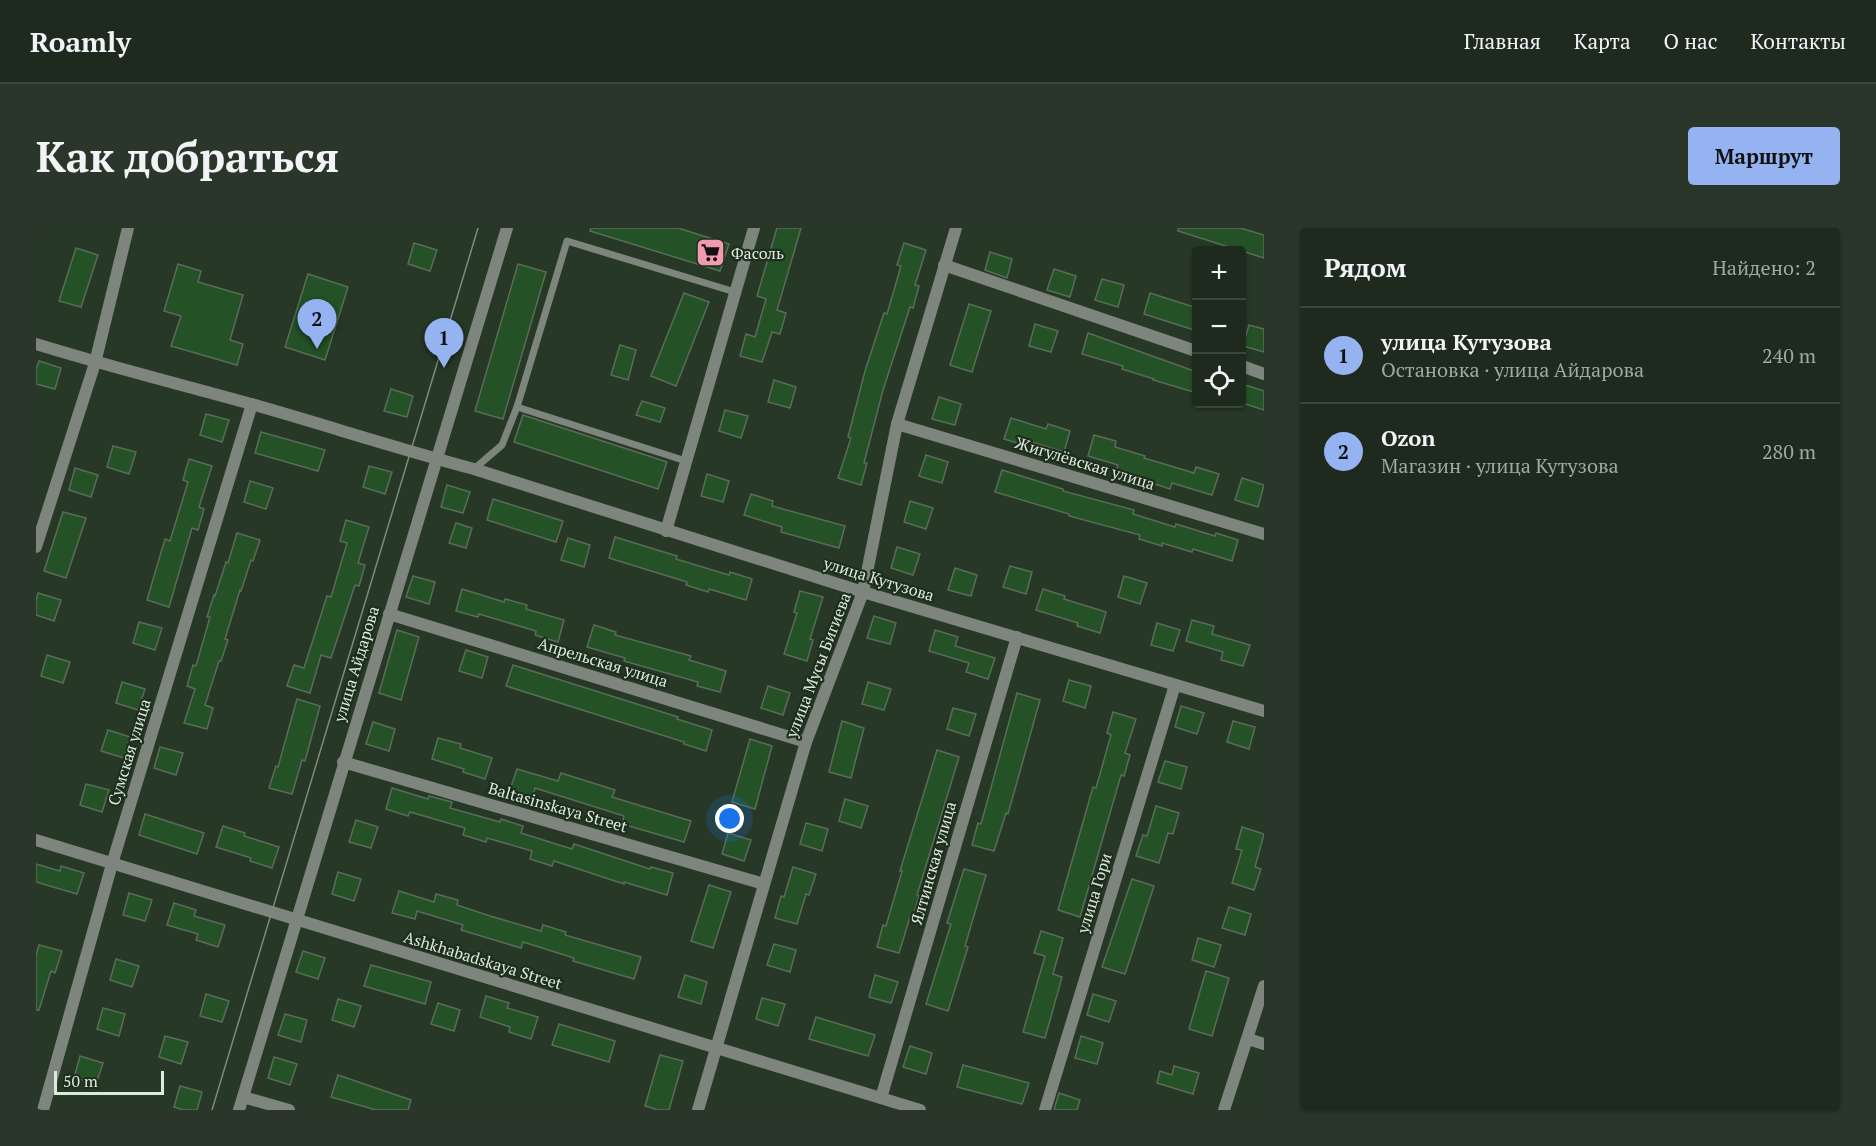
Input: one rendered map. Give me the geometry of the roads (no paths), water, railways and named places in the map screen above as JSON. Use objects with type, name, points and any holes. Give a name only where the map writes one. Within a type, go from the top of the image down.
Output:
[{"type":"street","points":[[36,547],[95,363],[128,228]]},
{"type":"street","name":"улица Айдарова","points":[[239,1110],[507,228]]},
{"type":"street","points":[[666,531],[754,228]]},
{"type":"street","name":"улица Мусы Бигиева","points":[[698,1110],[806,742],[863,592],[897,424],[956,228]]},
{"type":"street","points":[[944,265],[1192,349]]},
{"type":"street","name":"улица Кутузова","points":[[36,344],[95,363],[252,404],[474,469],[863,592],[1264,711]]},
{"type":"street","points":[[1246,367],[1264,374]]},
{"type":"street","name":"Сумская улица","points":[[43,1110],[112,864],[252,404]]},
{"type":"street","name":"Жигулёвская улица","points":[[897,424],[1264,534]]},
{"type":"street","name":"Апрельская улица","points":[[389,614],[806,742]]},
{"type":"street","name":"Ялтинская улица","points":[[881,1098],[1017,637]]},
{"type":"street","name":"улица Гори","points":[[1045,1110],[1175,685]]},
{"type":"street","name":"Baltasinskaya Street","points":[[343,762],[764,884]]},
{"type":"street","name":"Ashkhabadskaya Street","points":[[36,840],[920,1110]]},
{"type":"street","points":[[1224,1110],[1264,986]]},
{"type":"street","points":[[1248,1039],[1264,1044]]},
{"type":"street","points":[[243,1097],[289,1110]]},
{"type":"lane","points":[[474,469],[502,445],[517,407],[567,242],[735,292]]},
{"type":"lane","points":[[517,407],[686,460]]},
{"type":"tram line","points":[[212,1110],[478,228]]},
{"type":"place","name":"Фасоль","points":[[710,253]]},
{"type":"place","name":"Ozon","points":[[317,349]]},
{"type":"place","name":"улица Кутузова","points":[[444,368]]}]
